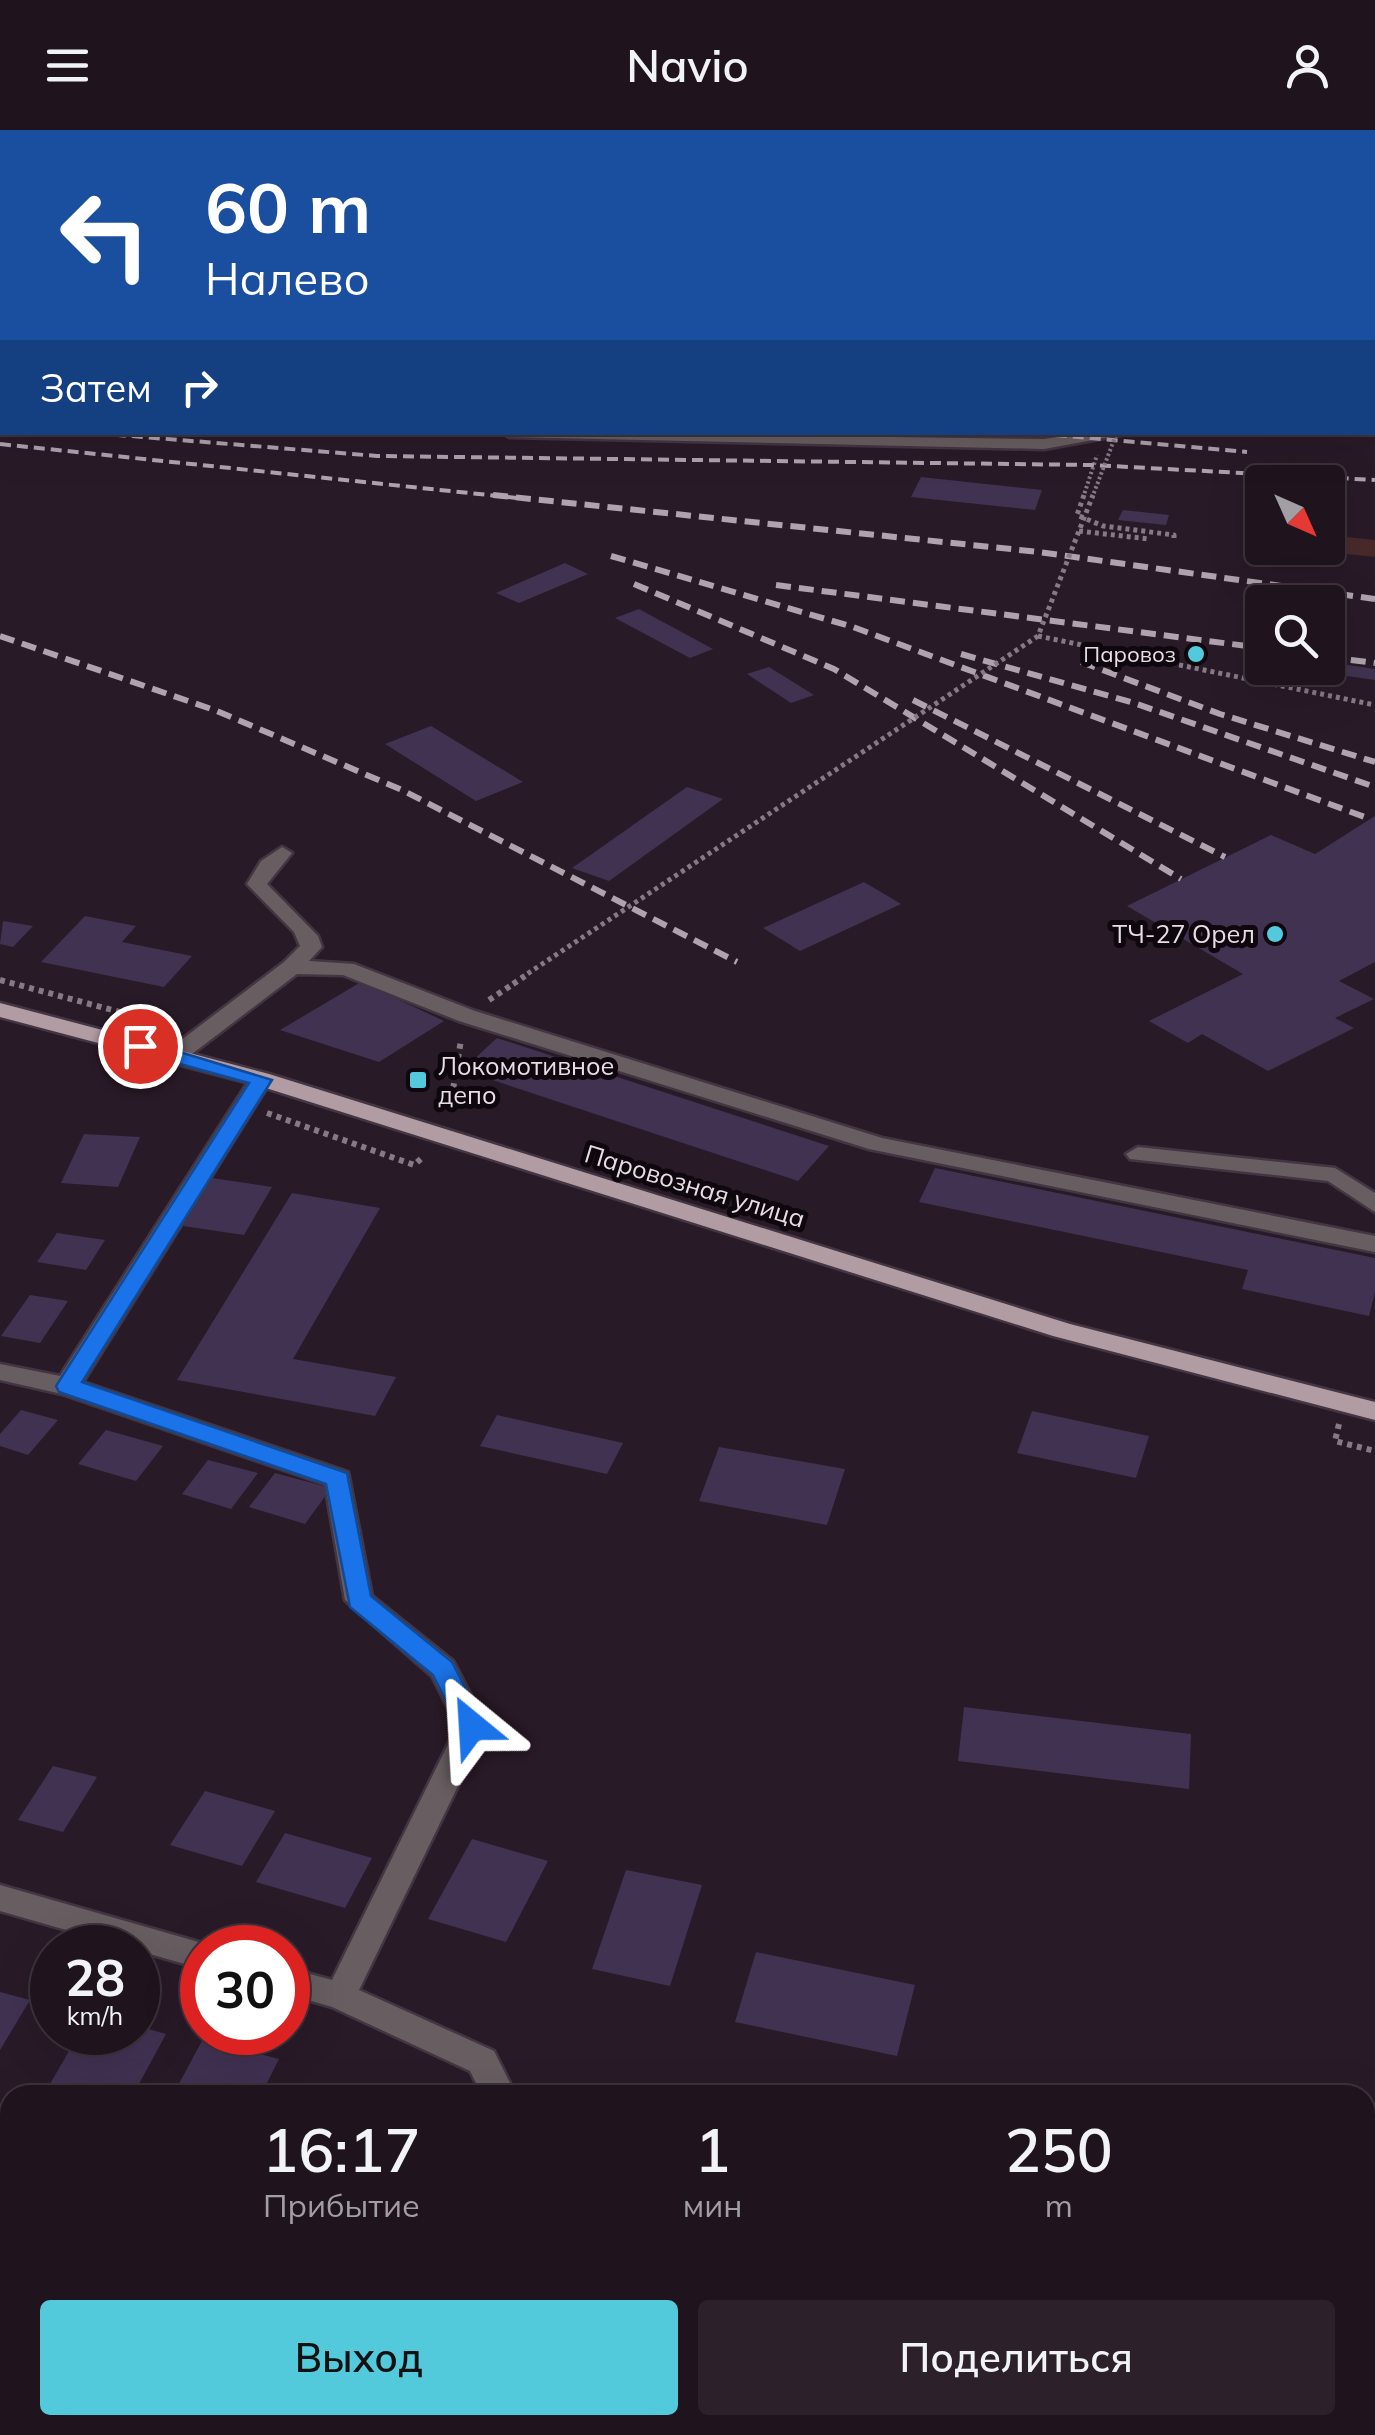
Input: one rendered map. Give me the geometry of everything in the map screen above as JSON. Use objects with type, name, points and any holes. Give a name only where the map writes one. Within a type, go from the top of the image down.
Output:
[{"type":"main road","name":"Паровозная улица","points":[[0,1010],[261,1080],[1062,1330],[1375,1412]]},
{"type":"street","points":[[643,435],[1044,444],[1109,436]]},
{"type":"street","points":[[176,1056],[292,967],[312,946],[307,928],[265,898],[257,884],[268,865],[282,853]]},
{"type":"street","points":[[292,967],[346,969],[467,1016],[877,1144],[1375,1244]]},
{"type":"street","points":[[68,1386],[261,1080]]},
{"type":"street","points":[[1138,1154],[1335,1175],[1375,1205]]},
{"type":"street","points":[[0,1372],[68,1386],[338,1479],[359,1600],[443,1668],[472,1726],[340,1996]]},
{"type":"street","points":[[0,1898],[180,1950]]},
{"type":"street","points":[[310,1987],[340,1996],[482,2061],[494,2085]]},
{"type":"path","points":[[513,984],[1038,636],[1079,531],[1109,436]]},
{"type":"path","points":[[1109,436],[1077,515],[1103,526],[1174,535],[1174,542]]},
{"type":"path","points":[[1079,531],[1149,540]]},
{"type":"path","points":[[1038,636],[1375,706]]},
{"type":"path","points":[[461,1112],[447,1107],[467,1016]]},
{"type":"shaded area","points":[[1345,537],[1375,540],[1375,557],[1345,554]]},
{"type":"building","points":[[921,477],[1042,490],[1035,510],[911,497]]},
{"type":"building","points":[[1123,510],[1169,515],[1166,525],[1118,520]]},
{"type":"building","points":[[565,563],[588,574],[519,603],[496,593]]},
{"type":"building","points":[[639,609],[713,649],[690,658],[615,618]]},
{"type":"building","points":[[1345,665],[1375,669],[1375,680],[1345,676]]},
{"type":"building","points":[[769,667],[814,695],[791,703],[747,674]]},
{"type":"building","points":[[431,726],[523,782],[476,801],[385,744]]},
{"type":"building","points":[[687,787],[723,799],[609,881],[572,868]]},
{"type":"building","name":"ТЧ-27 Орел","points":[[1375,816],[1375,962],[1339,981],[1374,999],[1335,1018],[1354,1028],[1268,1071],[1202,1034],[1188,1043],[1149,1021],[1243,974],[1127,906],[1271,835],[1315,854]]},
{"type":"building","points":[[864,882],[901,904],[800,951],[763,928]]},
{"type":"building","points":[[85,916],[136,926],[122,942],[192,956],[164,987],[41,962]]},
{"type":"building","points":[[3,921],[33,926],[13,947],[0,944]]},
{"type":"building","points":[[361,982],[444,1021],[379,1062],[280,1030]]},
{"type":"building","points":[[497,1038],[829,1146],[798,1181],[462,1070]]},
{"type":"building","points":[[84,1134],[140,1137],[118,1187],[61,1183]]},
{"type":"building","points":[[935,1168],[1375,1258],[1375,1292],[1369,1316],[1242,1289],[1248,1270],[919,1202]]},
{"type":"building","points":[[212,1178],[272,1187],[244,1235],[183,1226]]},
{"type":"building","points":[[292,1193],[380,1208],[293,1359],[396,1377],[375,1416],[177,1380]]},
{"type":"building","points":[[57,1233],[105,1240],[86,1270],[37,1262]]},
{"type":"building","points":[[30,1295],[68,1301],[40,1343],[1,1336]]},
{"type":"building","points":[[21,1410],[58,1420],[28,1455],[0,1446],[0,1434]]},
{"type":"building","points":[[1032,1411],[1149,1436],[1136,1478],[1017,1453]]},
{"type":"building","points":[[497,1415],[623,1443],[607,1474],[480,1446]]},
{"type":"building","points":[[106,1430],[163,1446],[136,1481],[78,1464]]},
{"type":"building","points":[[719,1447],[845,1469],[827,1525],[699,1501]]},
{"type":"building","points":[[208,1460],[258,1473],[231,1509],[182,1494]]},
{"type":"building","points":[[275,1473],[331,1488],[305,1524],[249,1507]]},
{"type":"building","points":[[964,1707],[1191,1734],[1189,1789],[958,1761]]},
{"type":"building","points":[[53,1766],[97,1777],[63,1832],[18,1820]]},
{"type":"building","points":[[205,1791],[275,1811],[242,1866],[170,1845]]},
{"type":"building","points":[[285,1833],[372,1858],[345,1908],[256,1882]]},
{"type":"building","points":[[472,1839],[548,1861],[506,1942],[428,1919]]},
{"type":"building","points":[[626,1870],[702,1885],[670,1986],[592,1969]]},
{"type":"building","points":[[756,1952],[915,1985],[897,2056],[735,2022]]},
{"type":"building","points":[[0,1992],[30,2000],[0,2050]]},
{"type":"building","points":[[67,2055],[155,2055],[138,2085],[50,2084]]},
{"type":"building","points":[[194,2055],[264,2055],[279,2059],[266,2085],[178,2085]]},
{"type":"railway","points":[[118,435],[377,456],[1091,465],[1375,480]]},
{"type":"railway","points":[[1056,435],[1247,452]]},
{"type":"railway","points":[[0,444],[517,498]]},
{"type":"railway","points":[[493,495],[1039,552],[1375,599]]},
{"type":"railway","points":[[611,556],[853,627],[1370,819]]},
{"type":"railway","points":[[634,584],[834,669],[1181,879]]},
{"type":"railway","points":[[776,585],[1245,646]]},
{"type":"railway","points":[[0,636],[217,711],[402,790],[737,962]]},
{"type":"railway","points":[[961,654],[1134,703],[1375,787]]},
{"type":"railway","points":[[1345,659],[1375,663]]},
{"type":"railway","points":[[1081,662],[1220,714],[1375,762]]},
{"type":"railway","points":[[913,700],[1225,857]]},
{"type":"place","name":"Паровоз","points":[[1196,654]]},
{"type":"place","name":"ТЧ-27 Орел","points":[[1275,934]]},
{"type":"place","name":"Локомотивное депо","points":[[418,1080]]},
{"type":"route","points":[[140,1046],[261,1080],[68,1386],[338,1479],[359,1600],[443,1668],[472,1726]]}]
